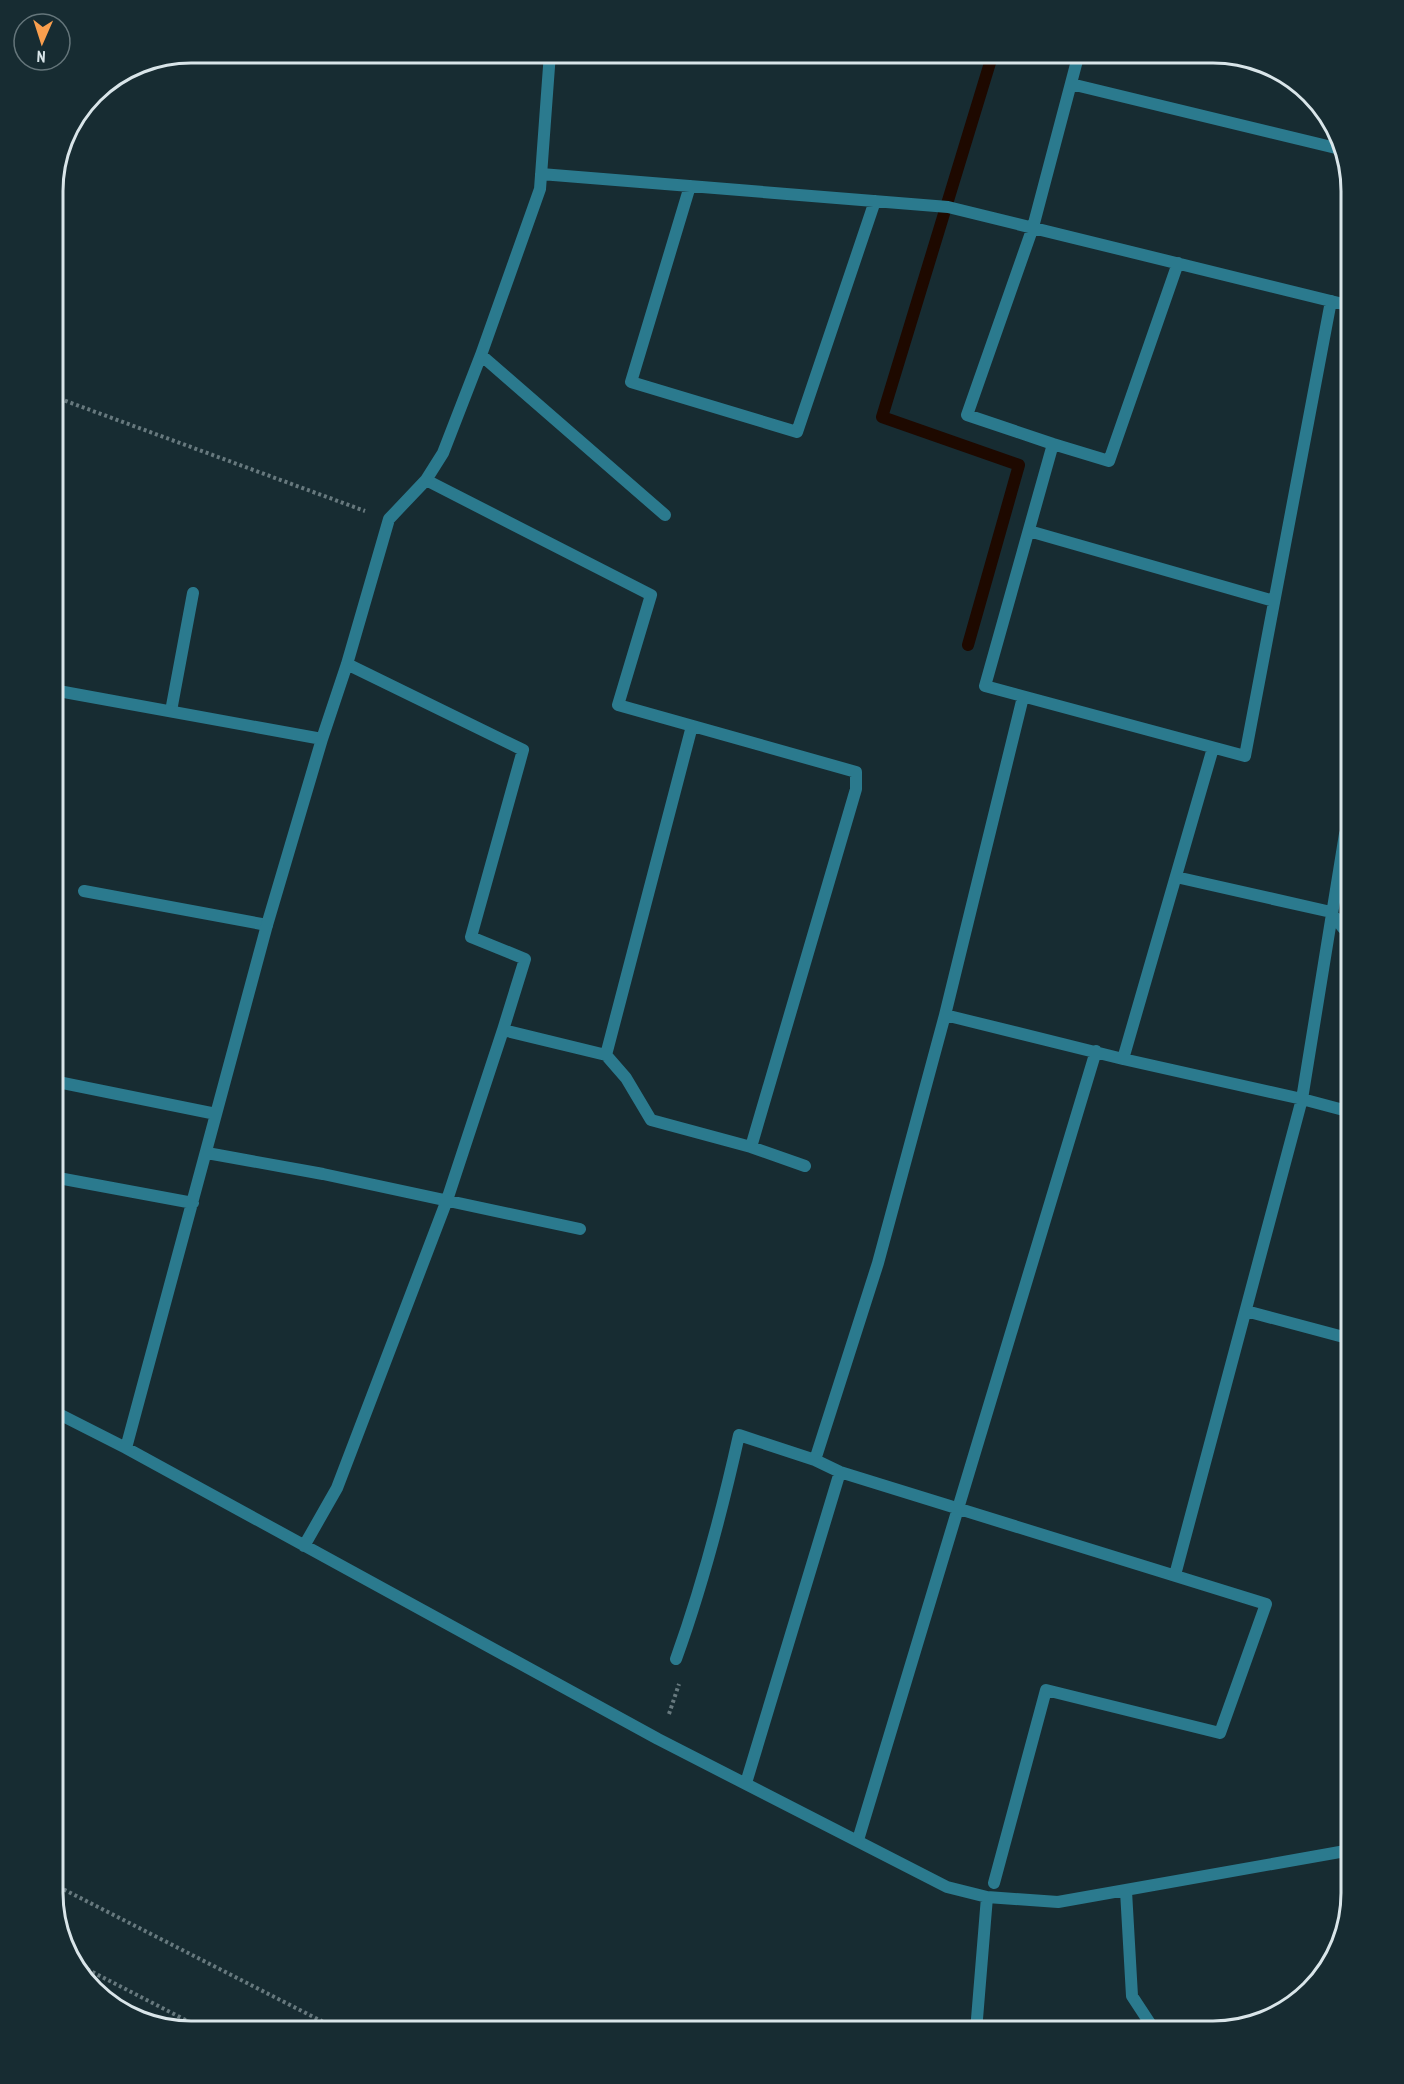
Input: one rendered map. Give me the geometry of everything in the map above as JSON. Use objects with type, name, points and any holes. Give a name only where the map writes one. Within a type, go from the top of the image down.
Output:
[{"type":"street","points":[[126,1448],[267,925],[389,519],[426,480],[443,453],[482,355],[540,189],[549,63]]},
{"type":"street","points":[[1076,63],[1033,227],[967,415],[1109,461],[1178,263]]},
{"type":"street","points":[[1071,84],[1333,147]]},
{"type":"street","points":[[541,174],[948,207],[1341,303]]},
{"type":"street","points":[[690,186],[631,382],[797,432],[875,201]]},
{"type":"street","points":[[1053,444],[985,686],[1245,756],[1331,301]]},
{"type":"street","points":[[482,355],[665,515]]},
{"type":"street","points":[[426,480],[651,595],[618,705],[856,772],[856,789],[751,1148]]},
{"type":"street","points":[[1029,531],[1274,601]]},
{"type":"street","points":[[171,711],[193,593]]},
{"type":"street","points":[[304,1546],[337,1488],[447,1200],[525,959],[471,937],[523,750],[347,664]]},
{"type":"street","points":[[63,692],[322,739]]},
{"type":"street","points":[[815,1460],[878,1263],[945,1016],[1023,697]]},
{"type":"street","points":[[606,1055],[692,726]]},
{"type":"street","points":[[1123,1059],[1213,748]]},
{"type":"street","points":[[1175,1575],[1302,1099],[1341,856]]},
{"type":"street","points":[[1176,877],[1331,912],[1341,927]]},
{"type":"street","points":[[84,891],[267,925]]},
{"type":"street","points":[[945,1016],[1341,1109]]},
{"type":"street","points":[[503,1030],[606,1055],[626,1078],[651,1119],[805,1166]]},
{"type":"street","points":[[858,1840],[1096,1051]]},
{"type":"street","points":[[63,1084],[216,1114]]},
{"type":"street","points":[[207,1153],[323,1174],[580,1229]]},
{"type":"street","points":[[63,1179],[193,1203]]},
{"type":"street","points":[[1246,1311],[1341,1336]]},
{"type":"street","points":[[63,1416],[126,1448],[658,1739],[947,1887],[987,1897],[1058,1902],[1341,1852]]},
{"type":"street","points":[[676,1659],[726,1495],[740,1435],[815,1460],[840,1473],[1266,1604],[1220,1733],[1046,1690],[994,1883]]},
{"type":"street","points":[[746,1783],[840,1473]]},
{"type":"street","points":[[1126,1891],[1132,1996],[1148,2021]]},
{"type":"street","points":[[977,2021],[987,1897]]},
{"type":"path","points":[[63,400],[389,519]]},
{"type":"path","points":[[658,1739],[665,1728],[685,1663],[676,1659]]},
{"type":"path","points":[[63,1890],[321,2021]]},
{"type":"path","points":[[88,1970],[188,2021]]},
{"type":"waterway","points":[[968,645],[1019,465],[882,417],[990,63]]}]
